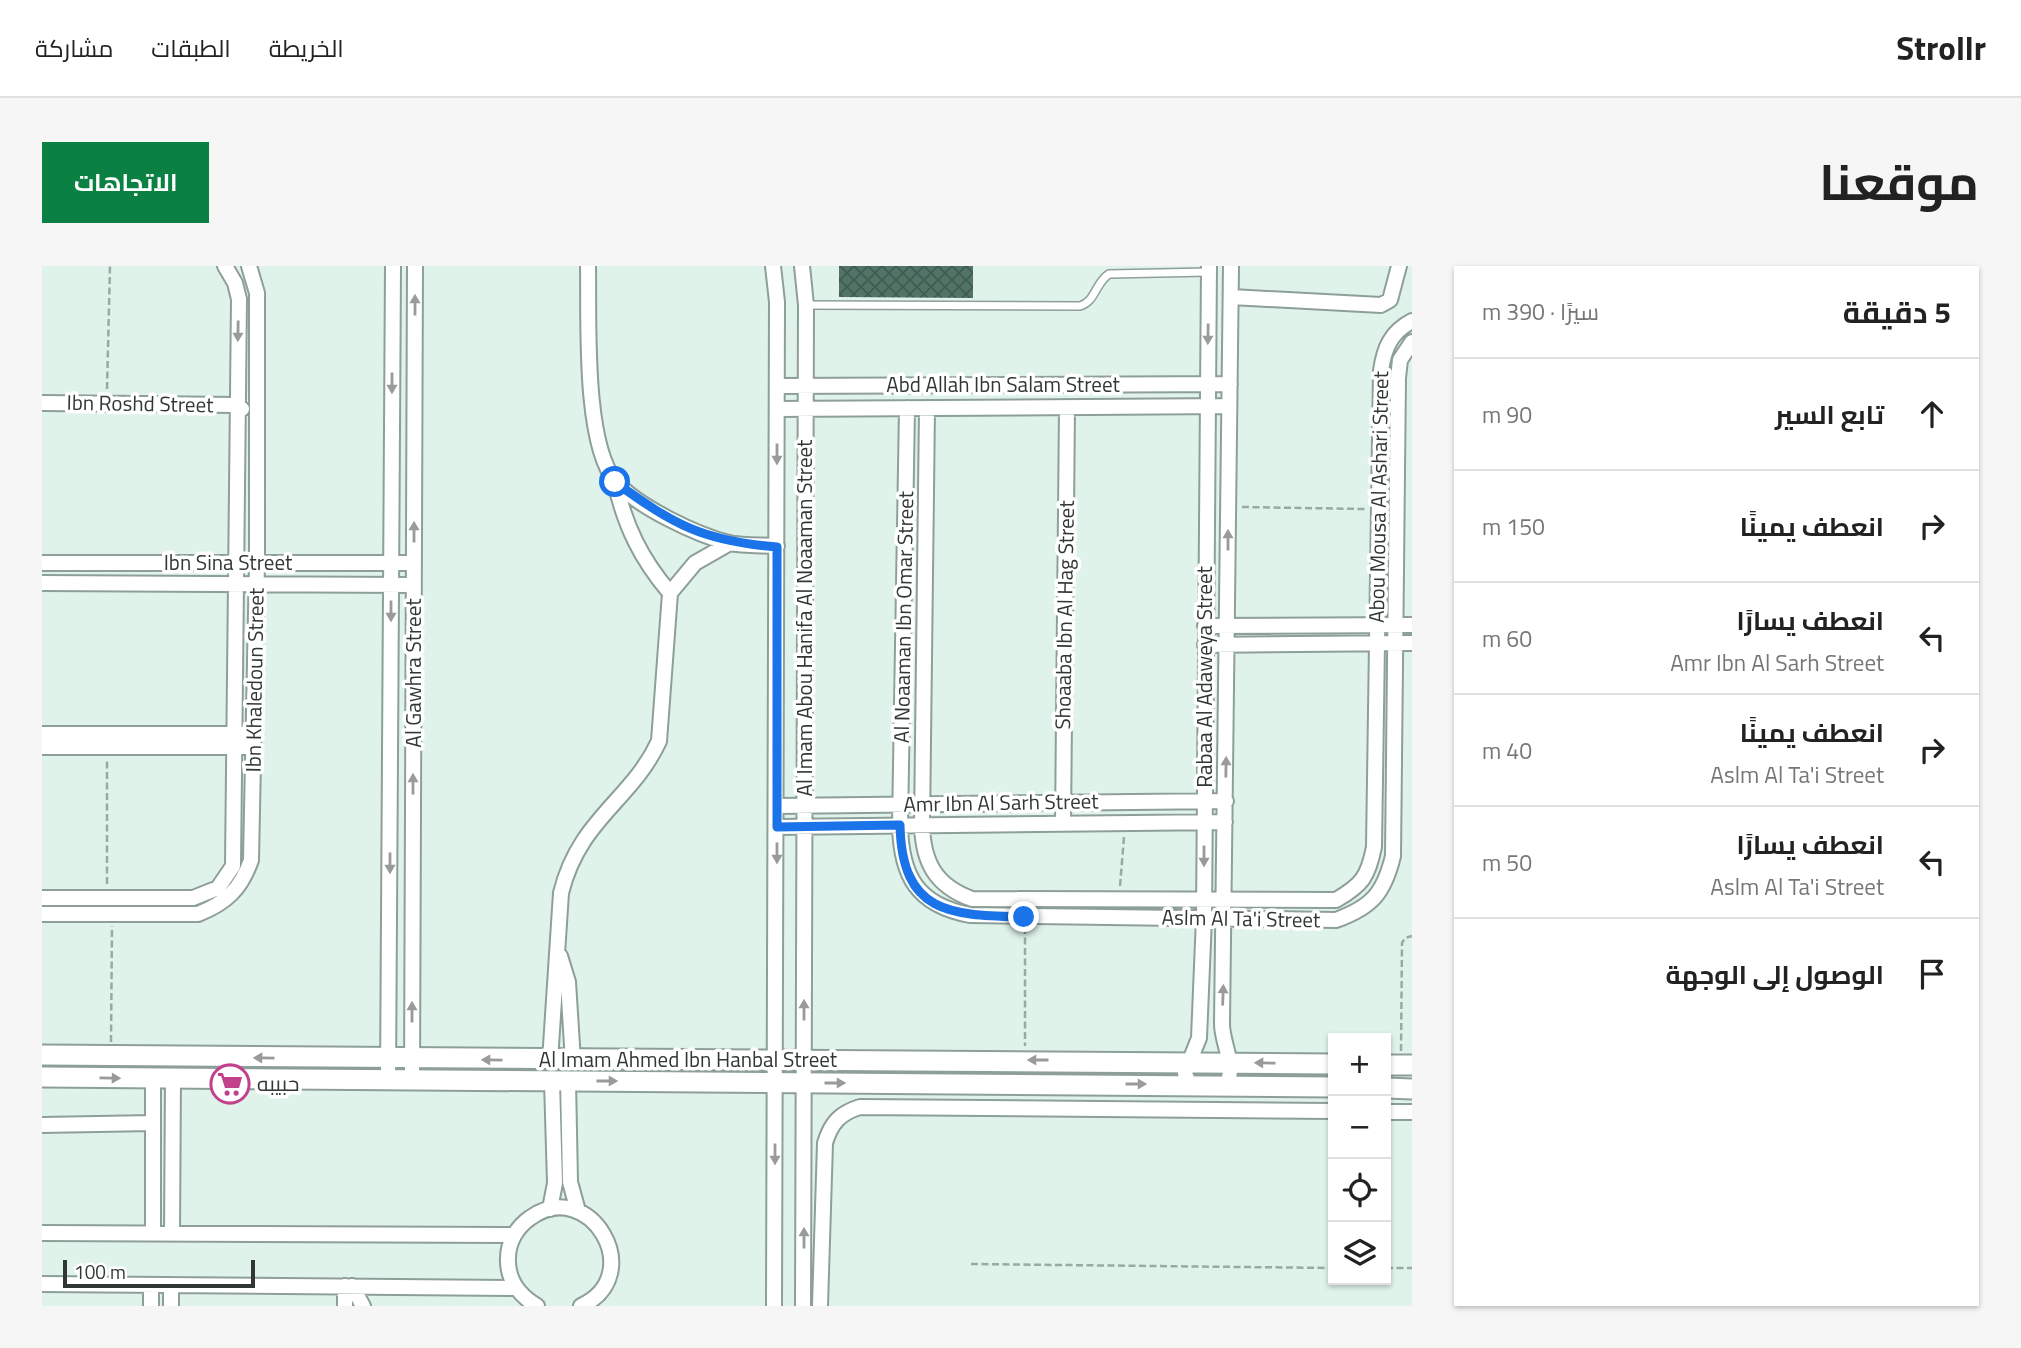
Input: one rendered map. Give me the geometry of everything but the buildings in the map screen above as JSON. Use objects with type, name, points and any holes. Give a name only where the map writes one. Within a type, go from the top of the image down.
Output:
[{"type":"street","name":"Ibn Khaledoun Street","points":[[42,898],[193,898],[218,888],[226,878],[235,853],[239,299],[235,283],[225,266]]},
{"type":"street","name":"Ibn Khaledoun Street","points":[[42,914],[198,914],[217,906],[232,895],[244,880],[251,860],[257,585],[257,293],[248,266]]},
{"type":"street","name":"Al Gawhra Street","points":[[388,1080],[393,266]]},
{"type":"street","name":"Al Gawhra Street","points":[[412,1080],[415,266]]},
{"type":"street","points":[[588,266],[589,366],[596,429],[633,542],[670,593]]},
{"type":"street","name":"Al Imam Abou Hanifa Al Noaaman Street","points":[[774,266],[777,302],[774,1306]]},
{"type":"street","name":"Al Imam Abou Hanifa Al Noaaman Street","points":[[802,266],[806,304],[803,1306]]},
{"type":"street","name":"Rabaa Al Adaweya Street","points":[[1226,1085],[1231,1074],[1222,1034],[1231,266]]},
{"type":"street","points":[[1231,297],[1381,305],[1390,300],[1399,266]]},
{"type":"street","name":"Rabaa Al Adaweya Street","points":[[1189,1084],[1185,1073],[1199,1038],[1204,918],[1209,269]]},
{"type":"street","name":"Abou Mousa Al Ashari Street","points":[[1376,644],[1384,351],[1394,335],[1412,321]]},
{"type":"street","name":"Abou Mousa Al Ashari Street","points":[[1396,644],[1398,378],[1400,360],[1412,342]]},
{"type":"street","name":"Abd Allah Ibn Salam Street","points":[[777,386],[1230,384]]},
{"type":"street","name":"Ibn Roshd Street","points":[[42,403],[237,405],[249,411],[257,403]]},
{"type":"street","name":"Abd Allah Ibn Salam Street","points":[[777,409],[1229,406]]},
{"type":"street","name":"Shoaaba Ibn Al Hag Street","points":[[1063,824],[1067,407]]},
{"type":"street","name":"Al Noaaman Ibn Omar Street","points":[[900,825],[907,408]]},
{"type":"street","name":"Al Noaaman Ibn Omar Street","points":[[922,825],[927,408]]},
{"type":"street","points":[[615,482],[679,525],[730,543],[777,547]]},
{"type":"street","points":[[550,1060],[561,893],[577,848],[648,761],[659,741],[670,593],[695,563],[730,543]]},
{"type":"street","name":"Ibn Sina Street","points":[[42,563],[414,563]]},
{"type":"street","name":"Ibn Sina Street","points":[[42,583],[414,585]]},
{"type":"street","points":[[1205,626],[1412,625]]},
{"type":"street","points":[[1205,645],[1412,643]]},
{"type":"street","name":"Aslm Al Ta'i Street","points":[[922,825],[927,863],[938,880],[954,892],[972,899],[1336,900],[1356,888],[1370,870],[1374,847],[1376,644]]},
{"type":"street","name":"Aslm Al Ta'i Street","points":[[900,825],[904,868],[924,895],[953,912],[1024,917],[1336,920],[1358,912],[1382,888],[1388,878],[1393,856],[1396,644]]},
{"type":"street","points":[[42,734],[104,743]]},
{"type":"street","points":[[42,747],[104,743],[254,741]]},
{"type":"street","name":"Amr Ibn Al Sarh Street","points":[[777,806],[1226,801]]},
{"type":"street","name":"Amr Ibn Al Sarh Street","points":[[777,827],[1226,822]]},
{"type":"street","points":[[107,898],[109,914]]},
{"type":"street","points":[[559,954],[568,982],[573,1061]]},
{"type":"street","name":"Al Imam Ahmed Ibn Hanbal Street","points":[[42,1055],[573,1061],[804,1059],[1328,1064]]},
{"type":"street","points":[[81,1078],[82,1055]]},
{"type":"street","name":"Al Imam Ahmed Ibn Hanbal Street","points":[[42,1077],[1328,1087]]},
{"type":"street","points":[[153,1234],[153,1123],[163,1078]]},
{"type":"street","points":[[163,1078],[172,1234]]},
{"type":"street","points":[[550,1209],[555,1183],[560,1081]]},
{"type":"street","points":[[560,1081],[570,1182],[578,1211]]},
{"type":"street","points":[[1391,1088],[1412,1089]]},
{"type":"street","points":[[820,1306],[825,1143],[836,1119],[847,1111],[860,1107],[1328,1111]]},
{"type":"street","points":[[1391,1112],[1412,1112]]},
{"type":"street","points":[[42,1125],[153,1123]]},
{"type":"street","points":[[536,1306],[516,1288],[508,1268],[514,1235],[529,1218],[550,1209],[578,1211],[603,1231],[610,1245],[608,1278],[600,1291],[581,1306]]},
{"type":"street","points":[[42,1233],[514,1235]]},
{"type":"street","points":[[42,1284],[516,1288]]},
{"type":"street","points":[[151,1285],[151,1306]]},
{"type":"street","points":[[171,1285],[171,1306]]},
{"type":"street","points":[[345,1306],[348,1286]]},
{"type":"street","points":[[348,1286],[363,1306]]},
{"type":"lane","points":[[806,304],[1080,306],[1091,300],[1100,281],[1109,274],[1209,269]]},
{"type":"path","points":[[107,403],[110,266]]},
{"type":"path","points":[[1228,507],[1378,509]]},
{"type":"path","points":[[104,743],[107,898]]},
{"type":"path","points":[[1119,900],[1126,823]]},
{"type":"path","points":[[109,914],[111,1056]]},
{"type":"path","points":[[1024,917],[1025,1060]]},
{"type":"path","points":[[1400,1065],[1402,943],[1405,938],[1412,936]]},
{"type":"path","points":[[971,1264],[1328,1268]]},
{"type":"path","points":[[1391,1268],[1412,1268]]},
{"type":"place","name":"حبيبه","points":[[230,1084]]},
{"type":"route","points":[[615,482],[679,525],[730,543],[777,547],[777,827],[900,825],[904,868],[913,883],[937,905],[970,915],[1024,917]]}]
